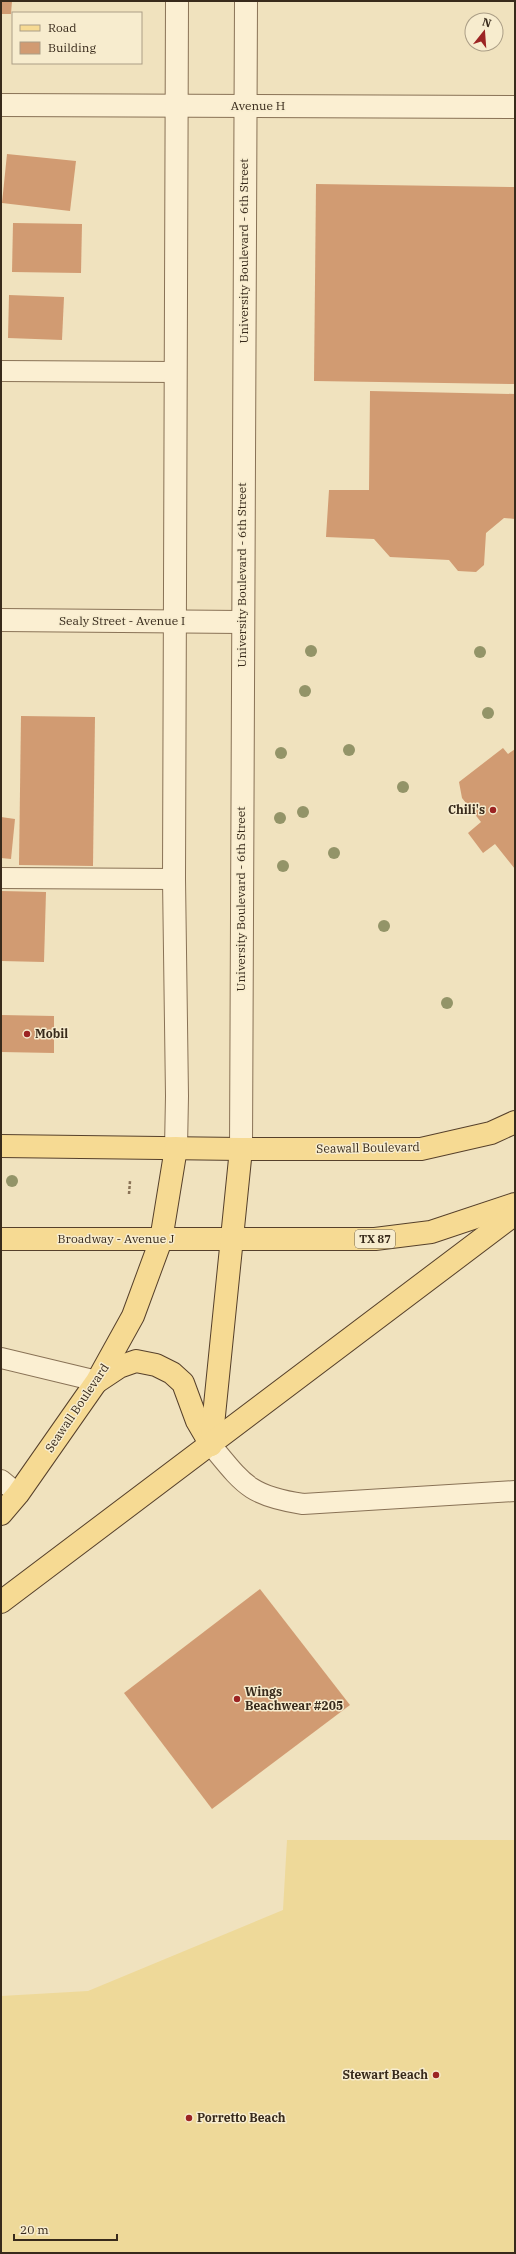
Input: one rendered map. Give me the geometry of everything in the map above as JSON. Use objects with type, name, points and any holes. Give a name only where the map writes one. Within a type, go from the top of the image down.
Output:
[{"type":"main road","name":"Seawall Boulevard","points":[[1,1514],[18,1494],[97,1381],[133,1316],[161,1240],[176,1148],[421,1149],[492,1133],[515,1122]]},
{"type":"main road","points":[[1,1146],[176,1148]]},
{"type":"main road","points":[[211,1445],[241,1149]]},
{"type":"main road","name":"TX 87","points":[[231,1239],[375,1239],[431,1232],[515,1204]]},
{"type":"main road","points":[[1,1602],[211,1445],[515,1214]]},
{"type":"main road","name":"Broadway - Avenue J","points":[[1,1239],[231,1239]]},
{"type":"main road","points":[[97,1381],[120,1367],[136,1361],[156,1365],[172,1373],[183,1383],[197,1421],[211,1445]]},
{"type":"street","points":[[176,1148],[177,1096],[174,879],[178,106],[177,1]]},
{"type":"street","name":"University Boulevard - 6th Street","points":[[241,1149],[242,622],[246,1]]},
{"type":"street","name":"Avenue H","points":[[1,105],[515,107]]},
{"type":"street","name":"Sealy Street - Avenue I","points":[[1,620],[242,622]]},
{"type":"lane","points":[[1,371],[176,372]]},
{"type":"lane","points":[[1,878],[174,879]]},
{"type":"lane","points":[[1,1358],[97,1381]]},
{"type":"lane","points":[[211,1445],[243,1482],[254,1492],[277,1500],[303,1504],[515,1491]]},
{"type":"lane","points":[[1,1480],[18,1494]]},
{"type":"path","points":[[129,1194],[130,1181]]},
{"type":"sand","name":"Porretto Beach","points":[[287,1840],[515,1840],[515,2253],[1,2253],[1,1996],[88,1991],[283,1910]]},
{"type":"building","points":[[1,1],[12,1],[11,14],[1,14]]},
{"type":"building","points":[[7,154],[76,161],[70,211],[2,203]]},
{"type":"building","points":[[316,184],[515,187],[515,384],[314,381]]},
{"type":"building","points":[[13,223],[82,224],[81,273],[12,272]]},
{"type":"building","points":[[9,295],[64,297],[62,340],[8,338]]},
{"type":"building","points":[[370,391],[515,394],[515,519],[504,518],[486,533],[484,565],[476,572],[458,571],[449,560],[390,557],[374,539],[326,537],[329,490],[369,490]]},
{"type":"building","points":[[21,716],[95,717],[93,866],[19,865]]},
{"type":"building","name":"Chili's","points":[[503,748],[508,754],[515,749],[515,869],[495,844],[483,853],[468,833],[481,822],[462,798],[459,782]]},
{"type":"building","points":[[1,817],[15,819],[11,859],[1,858]]},
{"type":"building","points":[[1,891],[46,892],[44,962],[1,961]]},
{"type":"building","name":"Mobil","points":[[1,1015],[54,1016],[54,1053],[1,1052]]},
{"type":"building","name":"Wings Beachwear #205","points":[[260,1589],[350,1705],[212,1809],[124,1693]]},
{"type":"place","name":"Chili's","points":[[493,810]]},
{"type":"place","name":"Mobil","points":[[27,1034]]},
{"type":"place","name":"Wings Beachwear #205","points":[[237,1699]]},
{"type":"place","name":"Stewart Beach","points":[[436,2075]]},
{"type":"place","name":"Porretto Beach","points":[[189,2118]]}]
